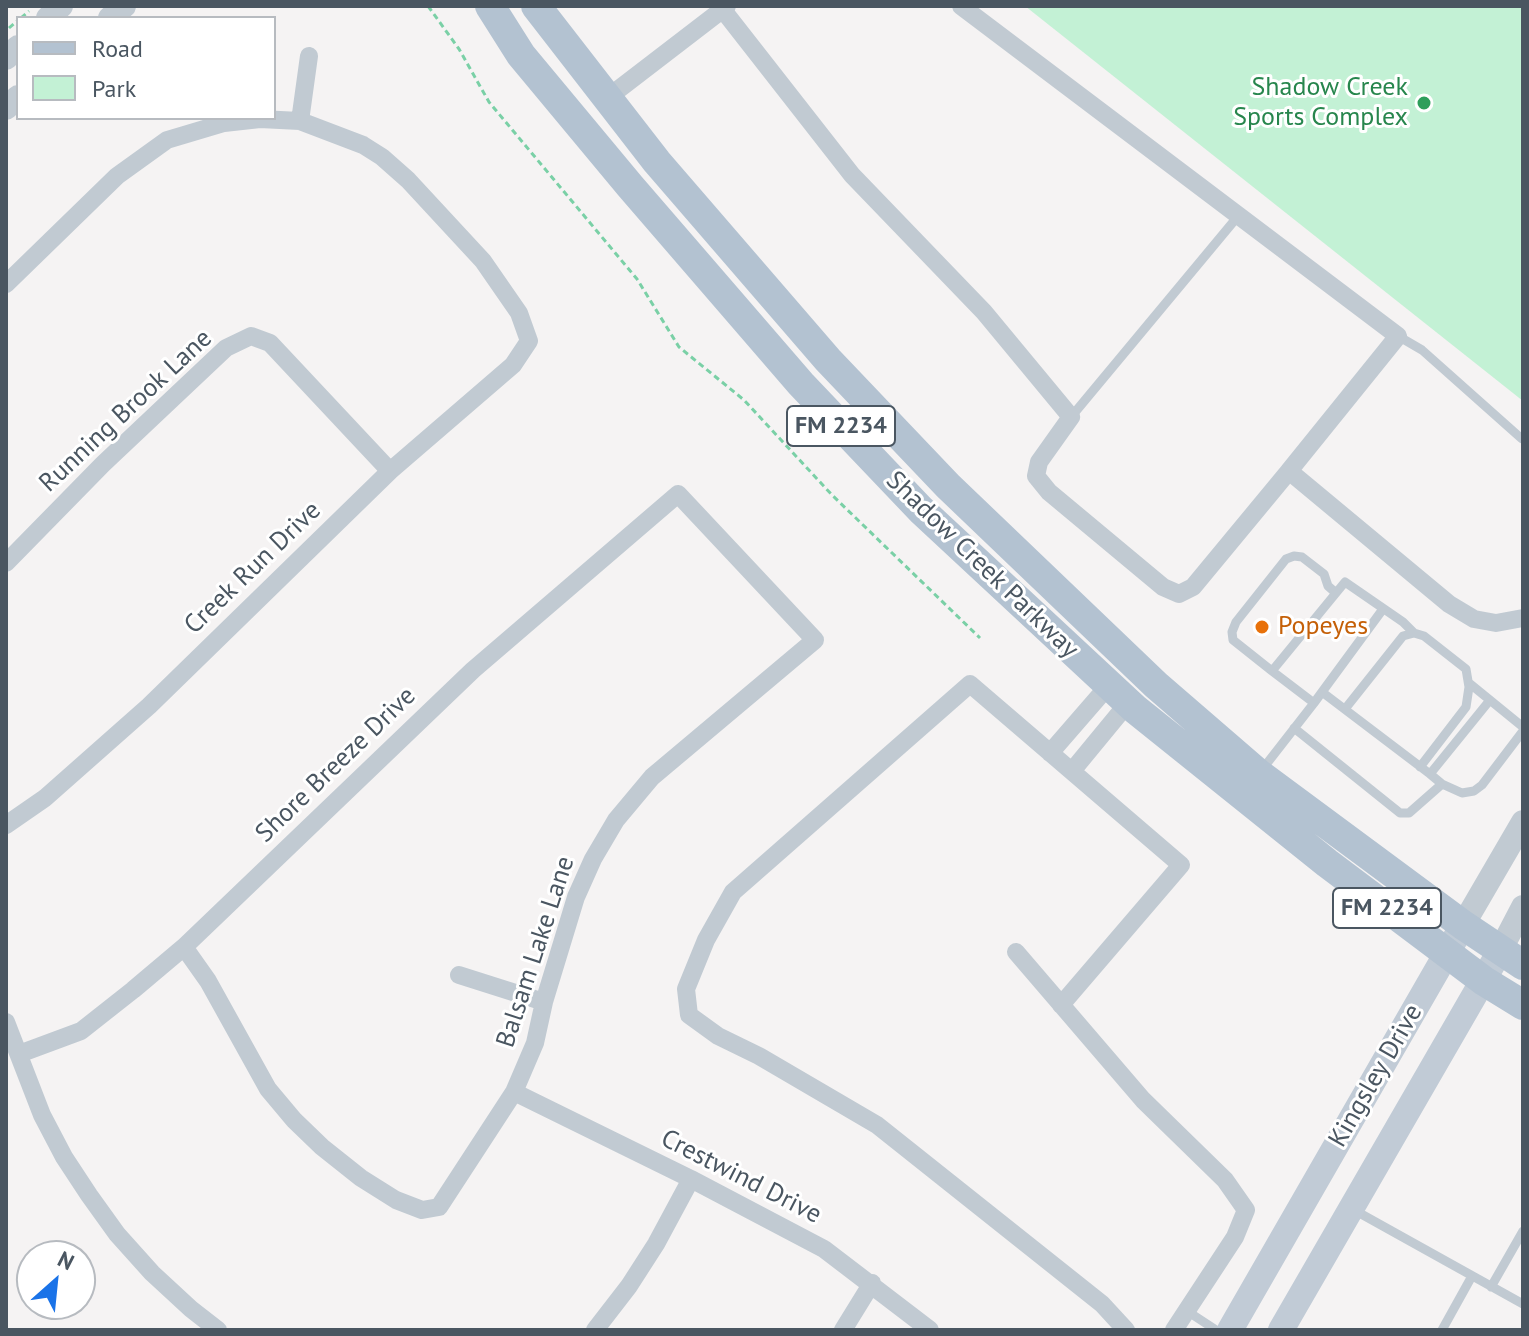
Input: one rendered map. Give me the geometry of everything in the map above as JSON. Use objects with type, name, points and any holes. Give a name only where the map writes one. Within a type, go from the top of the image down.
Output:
[{"type":"main road","name":"Shadow Creek Parkway","points":[[490,6],[521,55],[801,384],[921,510],[1119,694],[1243,798],[1484,981],[1523,1005]]},
{"type":"main road","name":"Shadow Creek Parkway","points":[[536,6],[657,162],[828,360],[948,486],[1156,685],[1259,774],[1512,958]]},
{"type":"main road","name":"Kingsley Drive","points":[[1230,1330],[1463,925]]},
{"type":"main road","name":"Kingsley Drive","points":[[1281,1330],[1484,981],[1512,958]]},
{"type":"street","points":[[606,99],[725,8],[852,175],[984,312],[1071,417],[1039,462],[1036,476],[1049,492],[1163,587],[1179,594],[1193,587],[1398,336],[961,6]]},
{"type":"street","points":[[276,120],[300,121],[309,56]]},
{"type":"street","points":[[6,284],[117,176],[167,140],[224,123],[251,120]]},
{"type":"street","name":"Creek Run Drive","points":[[6,825],[45,798],[149,706],[390,471],[513,365],[529,341],[519,313],[483,261],[408,180],[363,145],[300,121]]},
{"type":"street","name":"Running Brook Lane","points":[[6,563],[103,464],[226,348],[251,336],[270,343],[390,471]]},
{"type":"street","points":[[1289,471],[1449,604],[1474,619],[1496,623],[1523,618]]},
{"type":"street","name":"Balsam Lake Lane","points":[[184,947],[208,981],[268,1089],[294,1120],[361,1178],[396,1200],[422,1210],[439,1207],[514,1092],[535,1043],[544,1002],[576,897],[593,859],[616,820],[652,777],[815,640],[678,494]]},
{"type":"street","name":"Shore Breeze Drive","points":[[19,1054],[81,1031],[184,947],[473,670],[678,494]]},
{"type":"street","points":[[1061,1005],[1181,865],[970,684],[733,892],[706,940],[686,989],[689,1015],[718,1036],[759,1056],[877,1125],[1102,1304],[1126,1330]]},
{"type":"street","points":[[1050,753],[1119,694]]},
{"type":"street","points":[[1072,771],[1119,694]]},
{"type":"street","name":"Kingsley Drive","points":[[1463,925],[1523,822]]},
{"type":"street","name":"Kingsley Drive","points":[[1512,958],[1523,907]]},
{"type":"street","points":[[1016,952],[1143,1100],[1225,1180],[1246,1210],[1235,1237],[1174,1330]]},
{"type":"street","points":[[459,975],[544,1002]]},
{"type":"street","points":[[6,1022],[42,1115],[64,1157],[96,1205],[152,1273],[218,1330]]},
{"type":"street","name":"Crestwind Drive","points":[[514,1092],[824,1249],[930,1330]]},
{"type":"street","points":[[595,1330],[656,1244],[691,1179]]},
{"type":"street","points":[[843,1330],[872,1283]]},
{"type":"lane","points":[[1071,417],[1239,215]]},
{"type":"lane","points":[[1398,336],[1422,350],[1522,439]]},
{"type":"lane","points":[[1314,703],[1233,640],[1232,632],[1236,622],[1286,559],[1294,556],[1302,557],[1324,574],[1328,586],[1336,593]]},
{"type":"lane","points":[[1272,671],[1345,582],[1466,669],[1469,683],[1466,707],[1420,767]]},
{"type":"lane","points":[[1259,774],[1383,609]]},
{"type":"lane","points":[[1345,709],[1403,636],[1414,633]]},
{"type":"lane","points":[[1322,692],[1442,784],[1462,793],[1474,791],[1482,785],[1523,729],[1469,683]]},
{"type":"lane","points":[[1430,774],[1490,700]]},
{"type":"lane","points":[[1294,728],[1400,813],[1409,813],[1442,784]]},
{"type":"lane","points":[[1351,1208],[1523,1304]]},
{"type":"lane","points":[[1491,1287],[1519,1248],[1523,1231]]},
{"type":"lane","points":[[1442,1330],[1472,1276]]},
{"type":"lane","points":[[1187,1311],[1216,1330]]},
{"type":"path","points":[[428,6],[459,49],[489,102],[637,279],[679,347],[744,400],[832,495],[980,638]]},
{"type":"green space","points":[[1025,6],[1523,6],[1523,401]]},
{"type":"place","name":"Shadow Creek Sports Complex","points":[[1424,103]]},
{"type":"place","name":"Popeyes","points":[[1262,627]]}]
